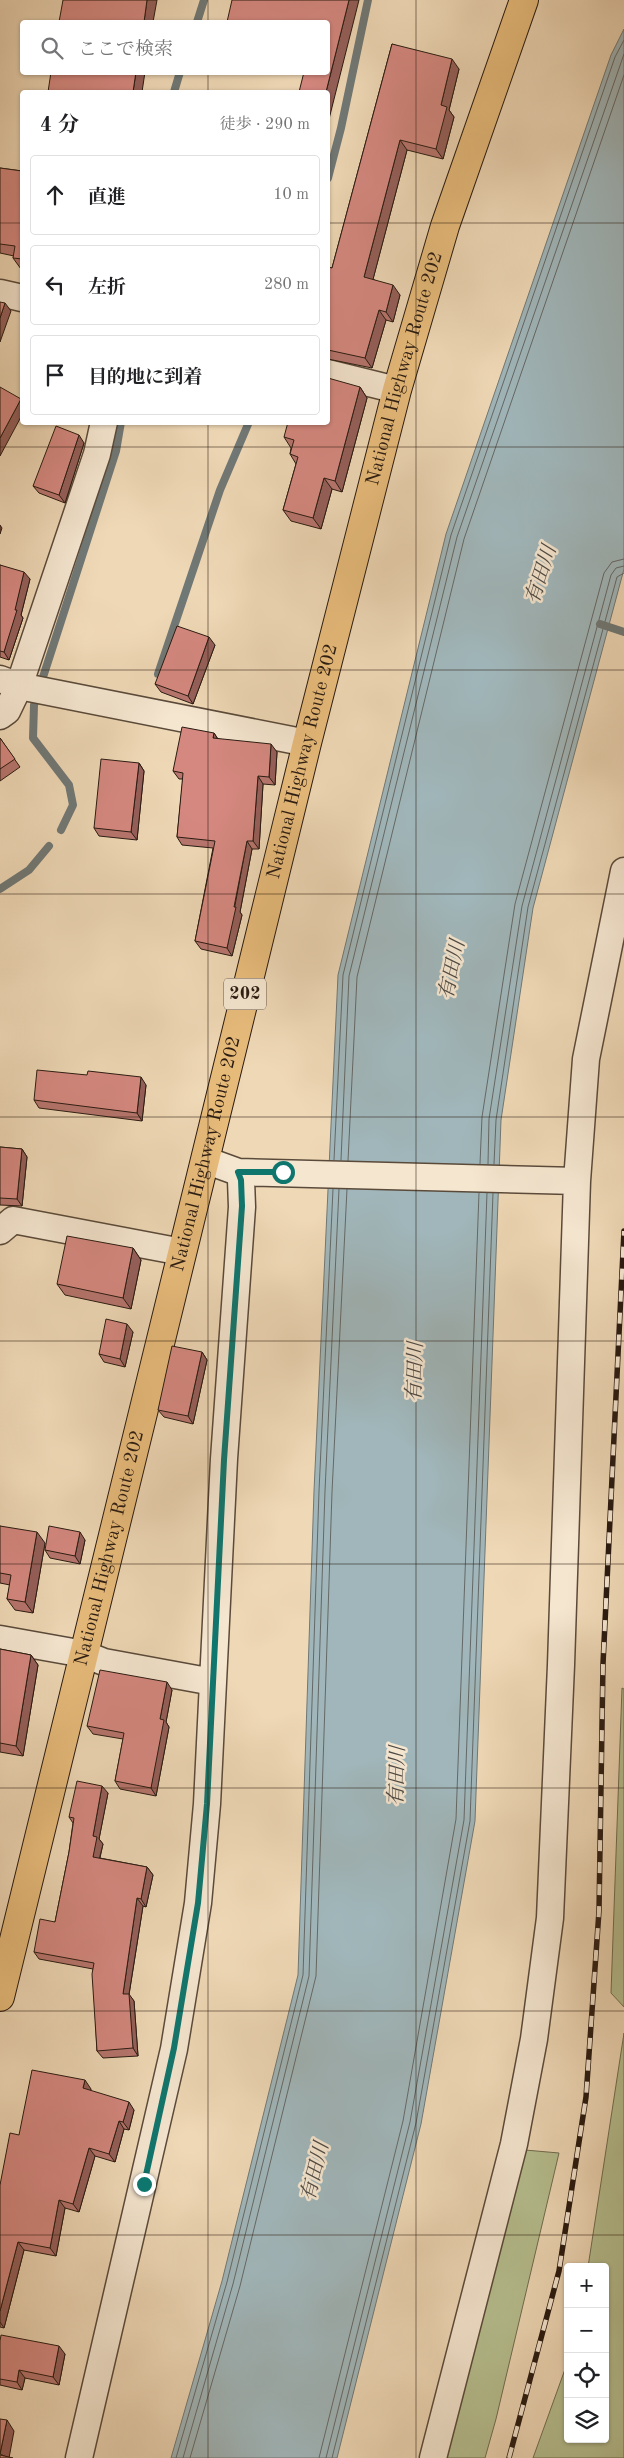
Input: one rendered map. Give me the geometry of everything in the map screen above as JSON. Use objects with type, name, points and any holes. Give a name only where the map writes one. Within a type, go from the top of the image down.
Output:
[{"type":"highway","name":"National Highway Route 202","points":[[0,1997],[306,743],[397,390],[445,226],[524,0]]},
{"type":"street","points":[[0,293],[20,298]]},
{"type":"street","points":[[330,373],[397,390]]},
{"type":"street","points":[[0,716],[7,711],[24,686],[97,454],[103,425]]},
{"type":"street","points":[[24,686],[306,743]]},
{"type":"street","points":[[433,2458],[514,2144],[534,2039],[550,1918],[561,1665],[577,1181],[586,1059],[624,871]]},
{"type":"street","points":[[205,1160],[238,1172],[577,1181]]},
{"type":"street","points":[[79,2458],[105,2353],[174,2048],[198,1903],[207,1804],[225,1441],[242,1206],[241,1180],[238,1172]]},
{"type":"street","points":[[0,1231],[13,1220],[182,1252]]},
{"type":"street","points":[[0,1639],[84,1654],[104,1662],[213,1682]]},
{"type":"green space","points":[[622,1688],[624,1689],[624,2007],[611,1993]]},
{"type":"green space","points":[[624,2033],[624,2458],[533,2458],[564,2372],[564,2443],[609,2443],[609,2263],[589,2263]]},
{"type":"green space","points":[[525,2150],[559,2153],[496,2419],[485,2458],[445,2458]]},
{"type":"water","name":"有田川","points":[[624,29],[624,569],[533,908],[501,1120],[475,1821],[421,2124],[337,2458],[171,2458],[222,2281],[298,1975],[314,1491],[338,975],[446,534],[611,55]]},
{"type":"building","points":[[63,0],[147,0],[144,20],[59,20]]},
{"type":"building","points":[[232,0],[349,0],[326,90],[300,90],[303,75],[330,75],[330,20],[227,20]]},
{"type":"building","points":[[392,44],[452,59],[441,105],[447,107],[436,149],[400,140],[364,277],[393,285],[386,312],[379,310],[365,358],[330,350],[330,268],[332,268]]},
{"type":"building","points":[[51,75],[136,75],[133,90],[48,90]]},
{"type":"building","points":[[0,168],[20,171],[20,259],[13,258],[15,246],[0,244]]},
{"type":"building","points":[[0,302],[5,303],[0,318]]},
{"type":"building","points":[[330,379],[360,387],[335,481],[324,478],[313,518],[283,510],[298,457],[290,454],[294,440],[284,437],[287,425],[330,425]]},
{"type":"building","points":[[0,387],[20,398],[20,401],[0,438]]},
{"type":"building","points":[[56,426],[79,435],[59,495],[33,486]]},
{"type":"building","points":[[0,565],[24,572],[15,610],[17,610],[4,652],[0,651]]},
{"type":"building","points":[[177,626],[209,637],[188,696],[155,684]]},
{"type":"building","points":[[182,727],[214,733],[213,738],[271,744],[269,777],[258,776],[253,841],[247,841],[227,948],[195,941],[215,841],[177,837],[183,773],[173,771]]},
{"type":"building","points":[[0,738],[15,759],[0,769]]},
{"type":"building","points":[[101,759],[139,763],[131,832],[94,828]]},
{"type":"building","points":[[37,1070],[87,1075],[88,1071],[141,1077],[137,1113],[34,1100]]},
{"type":"building","points":[[0,1147],[22,1149],[17,1199],[0,1198]]},
{"type":"building","points":[[67,1236],[133,1248],[123,1298],[57,1284]]},
{"type":"building","points":[[106,1319],[127,1324],[120,1359],[99,1354]]},
{"type":"building","points":[[172,1346],[202,1352],[188,1416],[158,1410]]},
{"type":"building","points":[[0,1526],[37,1532],[25,1602],[7,1599],[11,1575],[0,1573]]},
{"type":"building","points":[[49,1526],[80,1532],[75,1556],[45,1550]]},
{"type":"building","points":[[0,1649],[31,1655],[16,1746],[0,1743]]},
{"type":"building","points":[[100,1670],[167,1682],[160,1719],[164,1720],[151,1788],[115,1781],[124,1733],[87,1726]]},
{"type":"building","points":[[77,1781],[102,1786],[93,1836],[97,1837],[93,1857],[147,1867],[141,1899],[137,1898],[123,1994],[129,1994],[133,2048],[97,2051],[92,1974],[94,1963],[34,1952],[40,1919],[55,1922],[69,1852],[74,1818],[69,1817]]},
{"type":"building","points":[[32,2070],[85,2080],[83,2088],[129,2102],[123,2122],[119,2121],[109,2154],[89,2148],[73,2204],[59,2200],[50,2248],[18,2242],[0,2311],[0,2185],[10,2133],[19,2135]]},
{"type":"building","points":[[1,2335],[59,2346],[53,2377],[19,2370],[17,2382],[0,2379]]},
{"type":"building","points":[[0,2419],[7,2420],[0,2454]]},
{"type":"building","points":[[0,2455],[13,2458],[0,2458]]},
{"type":"waterway","points":[[198,20],[204,0]]},
{"type":"waterway","points":[[330,170],[341,128],[368,0]]},
{"type":"waterway","points":[[175,90],[179,75]]},
{"type":"waterway","points":[[61,830],[73,805],[69,785],[33,738],[34,705],[116,451],[120,425]]},
{"type":"waterway","points":[[158,674],[220,490],[248,425]]},
{"type":"waterway","points":[[600,624],[624,632]]},
{"type":"waterway","points":[[0,889],[29,870],[49,846]]},
{"type":"railway","points":[[509,2458],[559,2271],[586,2097],[599,1911],[603,1664],[624,1231]]},
{"type":"route","points":[[144,2184],[174,2048],[198,1903],[207,1804],[224,1460],[242,1206],[241,1180],[238,1172],[283,1172]]}]
